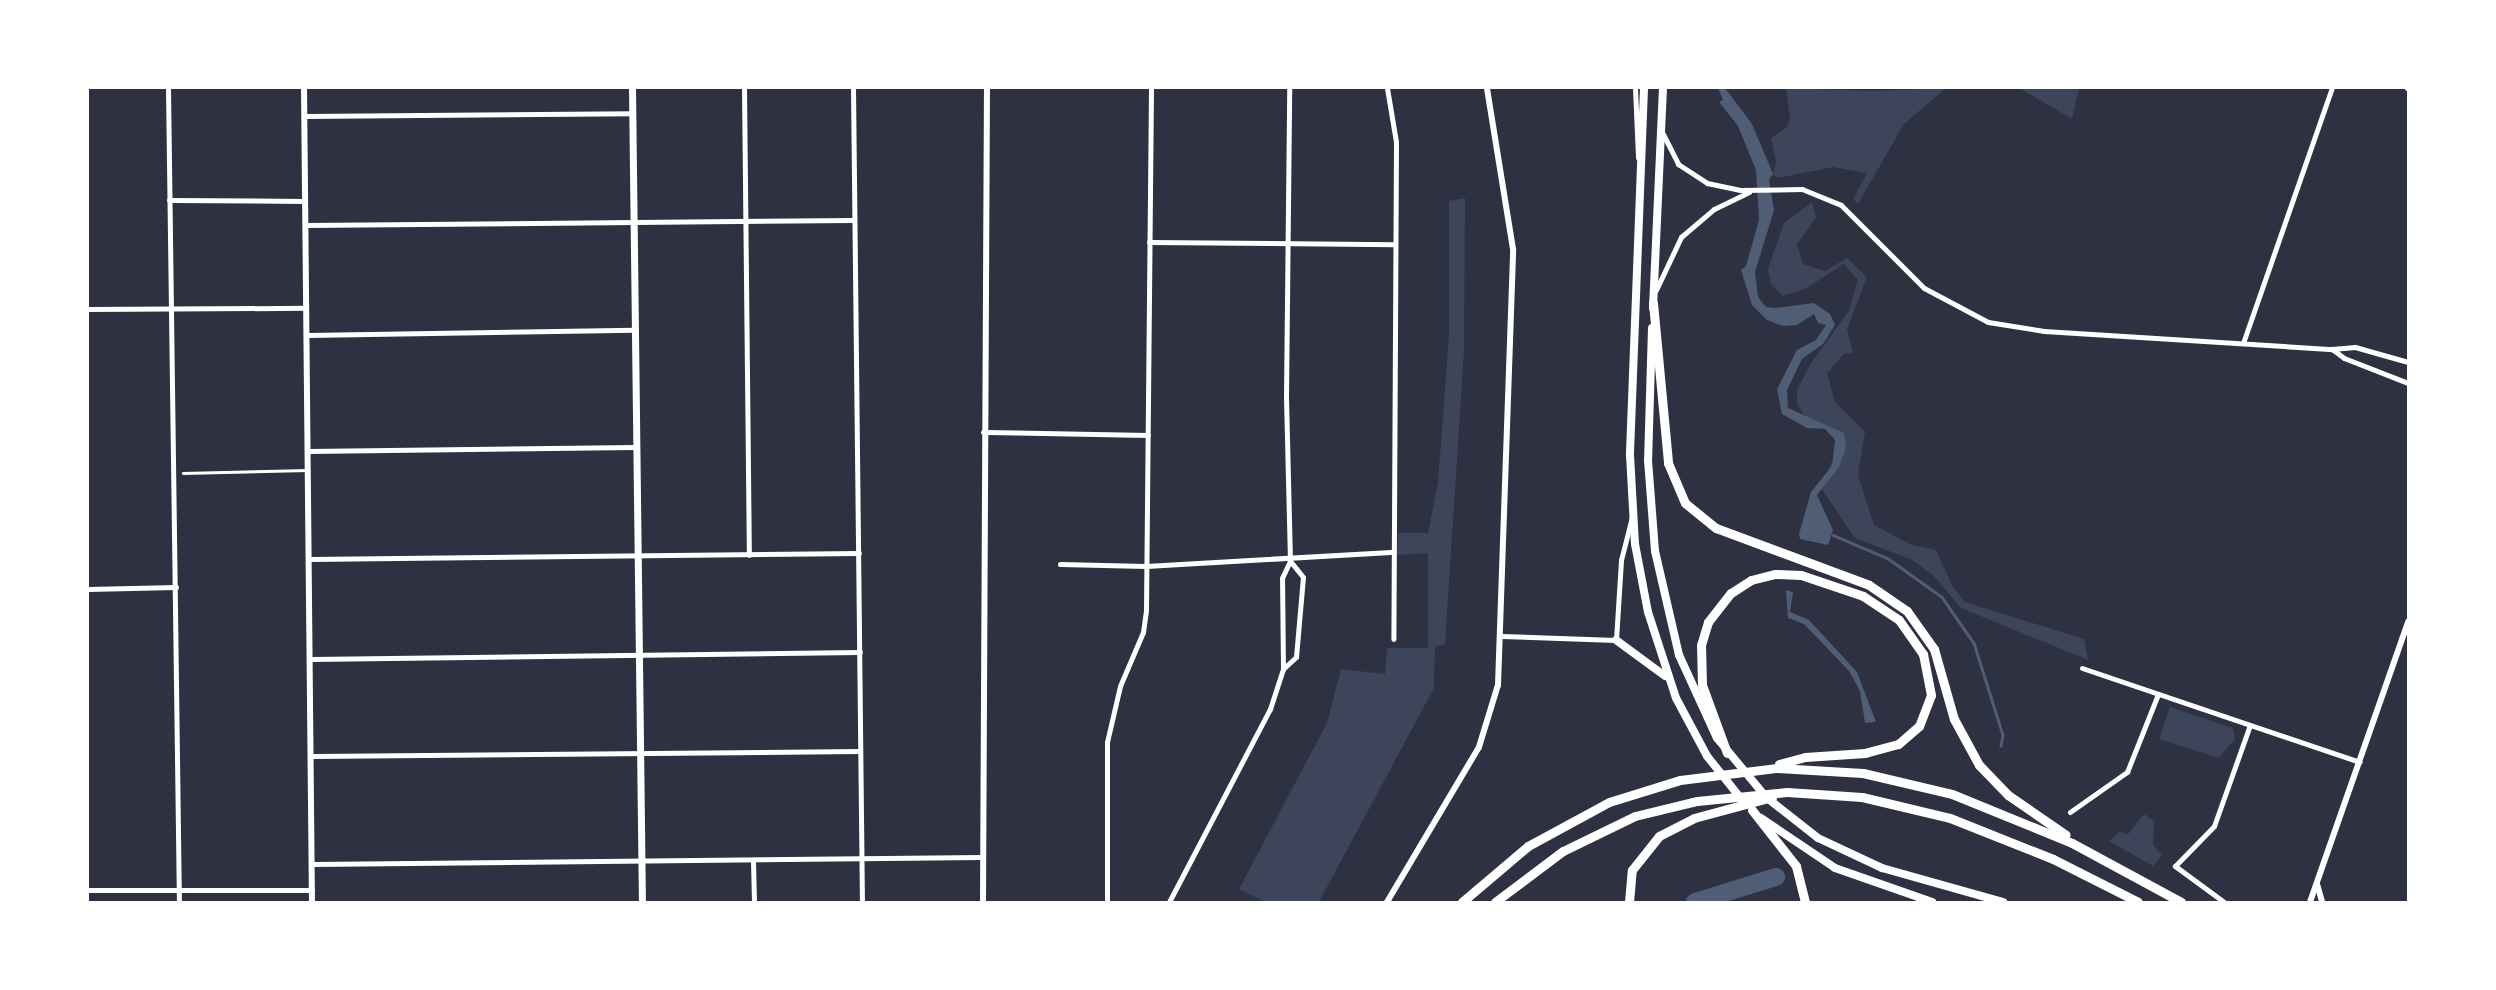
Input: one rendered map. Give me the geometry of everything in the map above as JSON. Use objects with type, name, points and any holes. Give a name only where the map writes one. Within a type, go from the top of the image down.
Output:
[{"type":"highway","points":[[1644,88],[1638,173],[1632,517],[1646,603],[1669,681],[1707,756],[1792,860],[1802,881],[1805,902]]},
{"type":"highway","points":[[1663,88],[1648,460],[1654,551],[1679,655],[1700,706],[1727,753],[1776,807],[1833,846],[1882,868],[2003,902]]},
{"type":"highway","points":[[1654,303],[1668,463],[1685,503],[1716,528],[1869,585],[1907,611],[1934,649],[1954,719],[1979,765],[2008,796],[2081,847]]},
{"type":"highway","points":[[1727,753],[1705,699],[1700,657],[1708,622],[1731,593],[1763,576],[1801,575],[1863,596],[1891,613],[1918,645],[1930,676],[1930,700],[1916,730],[1880,750],[1805,757],[1764,768]]},
{"type":"highway","points":[[1616,640],[1650,661],[1669,681]]},
{"type":"highway","points":[[1462,902],[1513,857],[1575,818],[1644,789],[1701,775],[1764,768],[1827,770],[1900,780],[1986,807],[2081,847],[2182,902]]},
{"type":"highway","points":[[1629,902],[1632,870],[1648,845],[1685,821],[1787,792]]},
{"type":"highway","points":[[1494,902],[1533,870],[1594,834],[1653,810],[1718,798],[1787,792],[1862,797],[1950,818],[2053,859],[2138,902]]},
{"type":"highway","points":[[1752,810],[1790,841],[1835,868],[1932,902]]},
{"type":"main road","points":[[632,88],[642,902]]},
{"type":"street","points":[[168,88],[179,902]]},
{"type":"street","points":[[304,88],[313,756],[312,902]]},
{"type":"street","points":[[744,88],[749,555]]},
{"type":"street","points":[[853,88],[862,902]]},
{"type":"street","points":[[983,902],[983,432],[987,88]]},
{"type":"street","points":[[1107,901],[1107,742],[1120,686],[1143,632],[1148,435],[1151,88]]},
{"type":"street","points":[[1169,902],[1270,709],[1283,669],[1282,578],[1290,561],[1287,243],[1289,88]]},
{"type":"street","points":[[1387,88],[1396,142],[1391,552],[1393,639]]},
{"type":"street","points":[[1387,902],[1483,739],[1496,701],[1501,635],[1513,242],[1487,88]]},
{"type":"street","points":[[1635,88],[1638,173]]},
{"type":"street","points":[[2243,343],[2332,88]]},
{"type":"street","points":[[304,116],[632,113]]},
{"type":"street","points":[[1660,114],[1669,149],[1687,173],[1715,186],[1753,191],[1802,189],[1841,205],[1917,283],[1945,303],[1982,320],[2044,331],[2332,349],[2360,347],[2409,362]]},
{"type":"street","points":[[1654,303],[1665,264],[1681,237],[1721,205],[1753,191]]},
{"type":"street","points":[[169,200],[305,201]]},
{"type":"street","points":[[305,225],[854,220]]},
{"type":"street","points":[[1149,243],[1395,244]]},
{"type":"street","points":[[88,309],[306,308]]},
{"type":"street","points":[[306,335],[634,330]]},
{"type":"street","points":[[2332,349],[2344,358],[2409,383]]},
{"type":"street","points":[[983,432],[1148,435]]},
{"type":"street","points":[[308,451],[636,447]]},
{"type":"street","points":[[1501,635],[1616,640],[1622,559],[1632,517]]},
{"type":"street","points":[[309,559],[859,552]]},
{"type":"street","points":[[1060,564],[1146,566],[1290,561],[1391,552]]},
{"type":"street","points":[[1283,669],[1296,657],[1302,618],[1303,577],[1290,561]]},
{"type":"street","points":[[88,589],[176,587]]},
{"type":"street","points":[[2310,902],[2409,622]]},
{"type":"street","points":[[311,659],[860,652]]},
{"type":"street","points":[[2082,668],[2359,762]]},
{"type":"street","points":[[2070,811],[2127,772],[2158,694]]},
{"type":"street","points":[[2224,902],[2175,866],[2214,826],[2250,725]]},
{"type":"street","points":[[313,756],[860,751]]},
{"type":"street","points":[[313,864],[642,863],[982,857]]},
{"type":"street","points":[[753,861],[754,902]]},
{"type":"street","points":[[2317,883],[2322,902]]},
{"type":"street","points":[[88,890],[312,890]]},
{"type":"lane","points":[[183,473],[308,470]]},
{"type":"shaded area","points":[[1718,88],[1725,88],[1752,124],[1773,174],[1769,179],[1774,210],[1755,272],[1758,297],[1766,307],[1814,303],[1830,314],[1835,325],[1823,344],[1802,359],[1787,390],[1788,408],[1844,433],[1846,448],[1839,467],[1817,495],[1833,530],[1828,545],[1800,539],[1799,534],[1811,492],[1832,466],[1835,440],[1825,429],[1807,428],[1782,414],[1777,389],[1797,350],[1816,340],[1826,325],[1818,323],[1814,314],[1797,325],[1783,326],[1767,320],[1752,305],[1741,270],[1746,266],[1759,220],[1756,170],[1738,126],[1719,102],[1723,100]]},
{"type":"shaded area","points":[[1786,88],[1874,91],[1946,88],[1904,124],[1858,204],[1853,199],[1867,173],[1833,167],[1778,178],[1773,174],[1776,162],[1771,138],[1786,128],[1790,119]]},
{"type":"shaded area","points":[[2019,88],[2079,88],[2072,119]]},
{"type":"shaded area","points":[[1465,198],[1464,351],[1445,645],[1435,646],[1434,688],[1319,902],[1265,902],[1239,889],[1327,723],[1341,669],[1385,674],[1387,648],[1428,648],[1428,553],[1397,555],[1398,533],[1428,533],[1438,482],[1449,335],[1449,201]]},
{"type":"shaded area","points":[[1812,202],[1816,218],[1797,244],[1803,264],[1825,271],[1847,258],[1867,277],[1847,329],[1853,353],[1844,354],[1827,373],[1835,402],[1865,432],[1858,475],[1874,525],[1912,545],[1936,550],[1953,587],[1965,602],[2084,639],[2088,660],[1961,608],[1933,575],[1912,560],[1855,538],[1821,488],[1842,436],[1805,416],[1797,404],[1797,390],[1811,363],[1849,311],[1858,280],[1844,264],[1805,289],[1783,296],[1771,284],[1768,269],[1784,223]]},
{"type":"shaded area","points":[[1786,590],[1793,592],[1790,612],[1809,620],[1857,672],[1876,722],[1865,723],[1860,691],[1849,671],[1804,624],[1788,618]]},
{"type":"shaded area","points":[[2170,707],[2233,728],[2235,739],[2219,758],[2159,739]]},
{"type":"shaded area","points":[[2144,814],[2154,821],[2153,845],[2162,855],[2153,866],[2109,841],[2120,832],[2128,834]]},
{"type":"waterway","points":[[1833,535],[1889,559],[1942,597],[1974,643],[2003,735],[2001,746]]},
{"type":"waterway","points":[[1695,902],[1776,877]]}]
